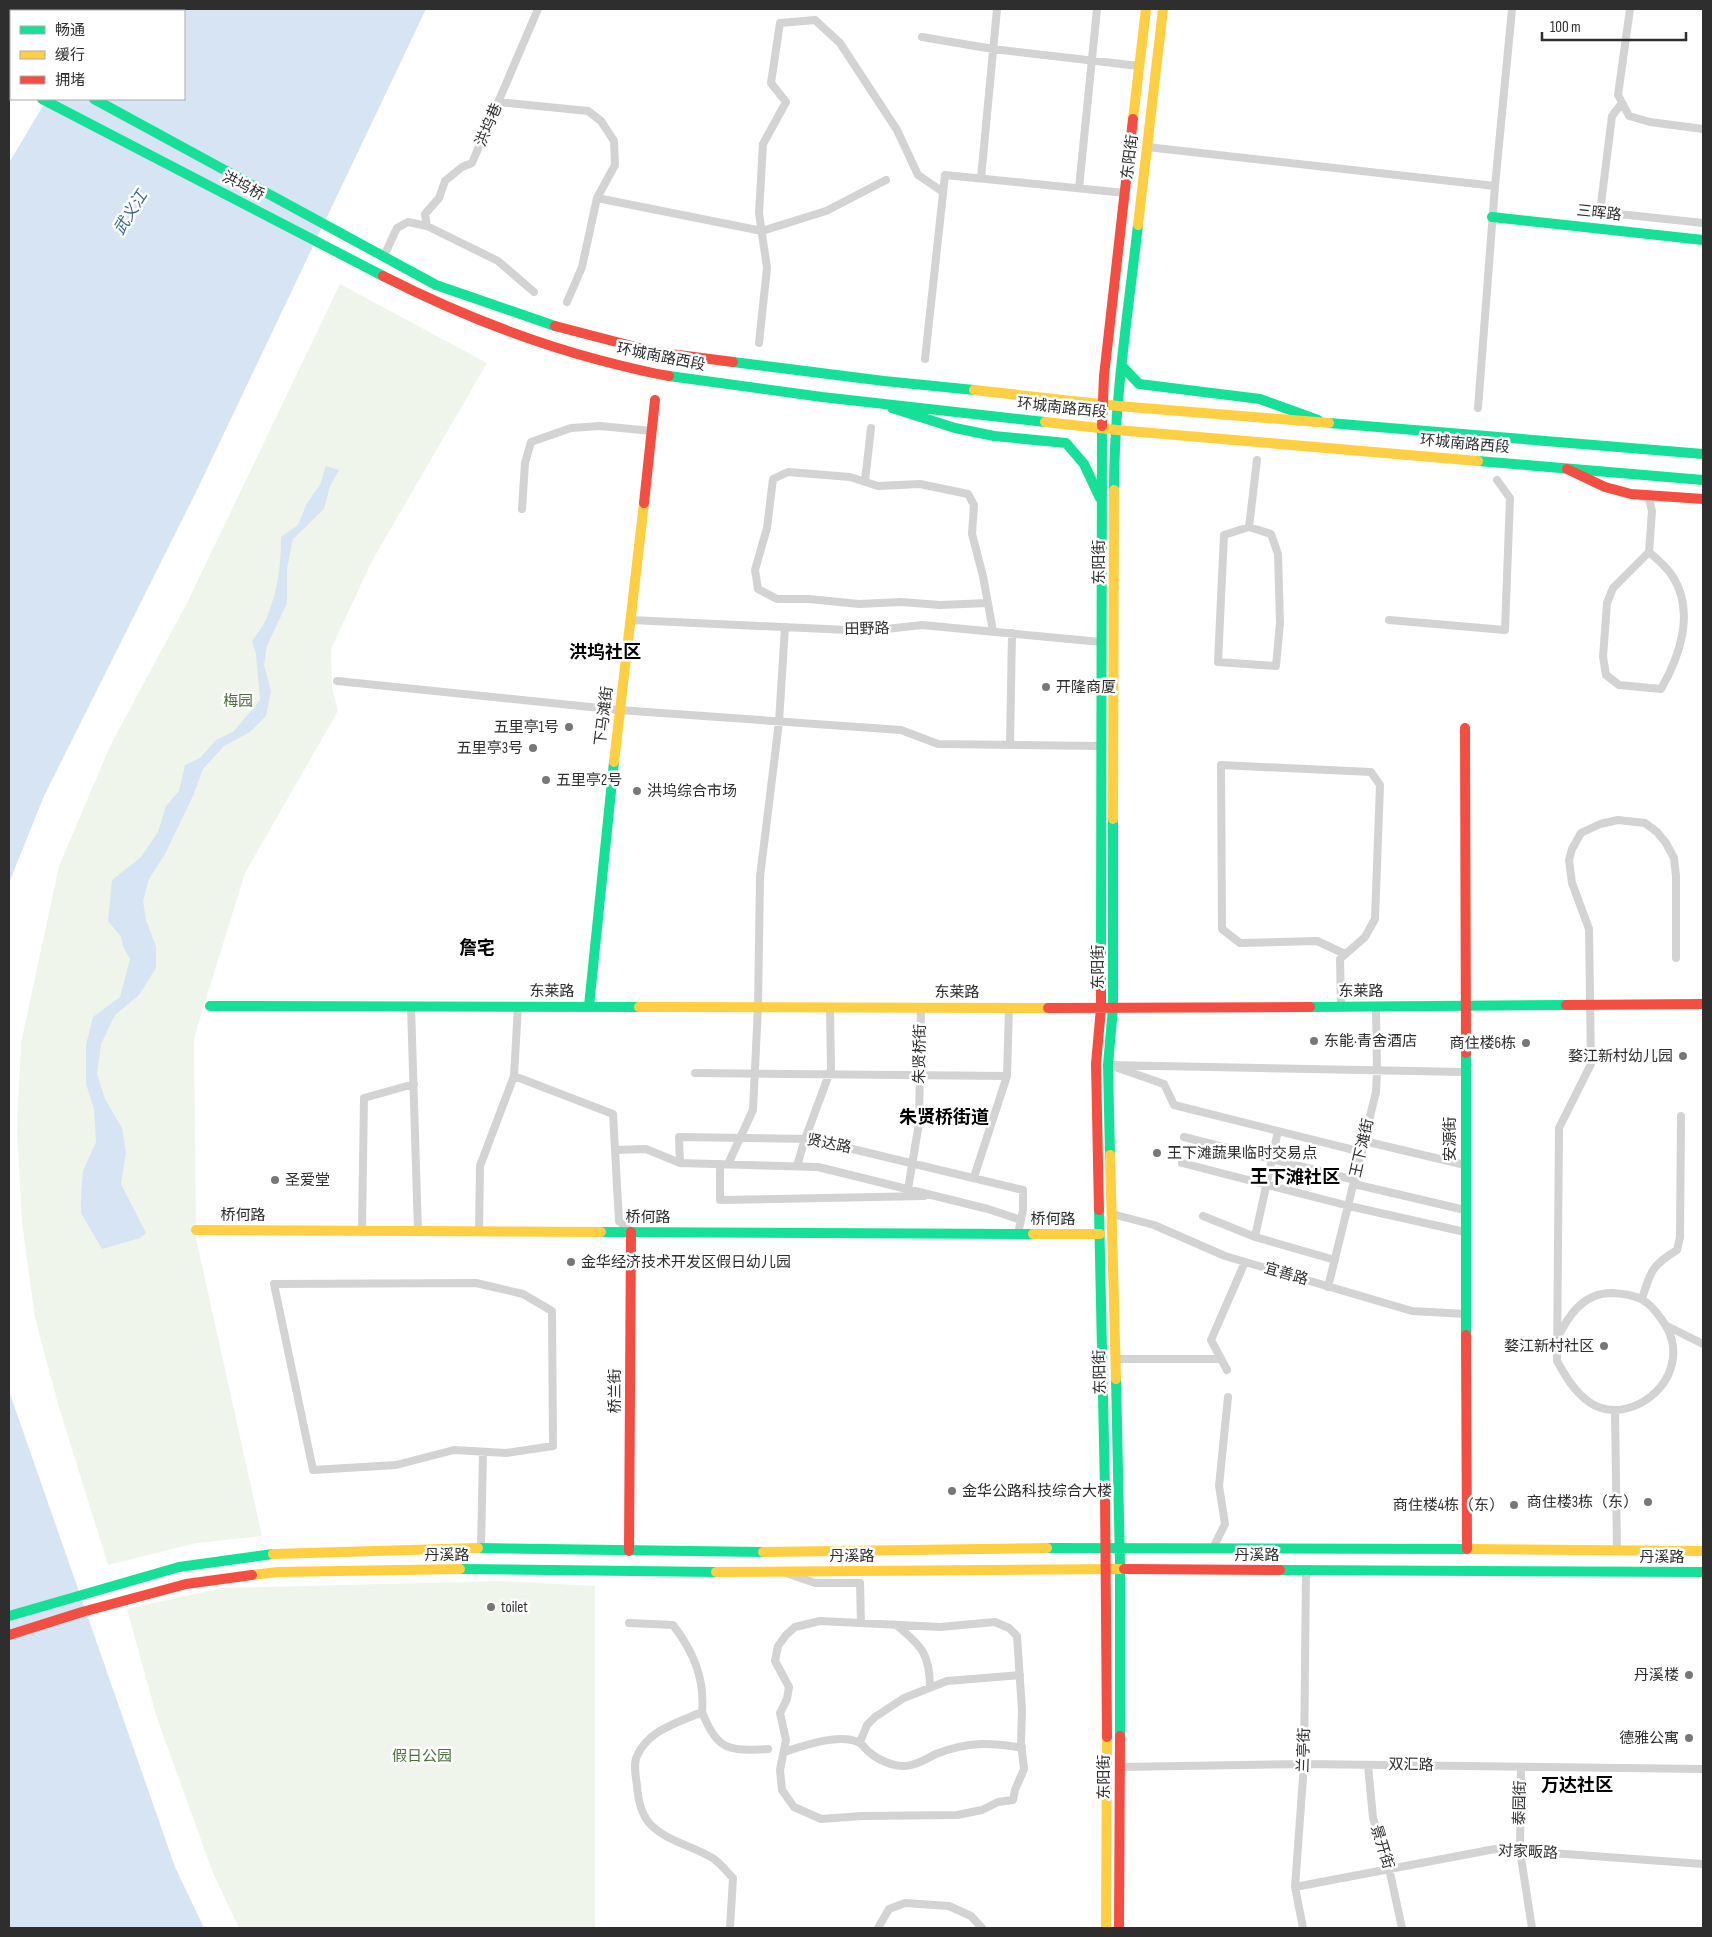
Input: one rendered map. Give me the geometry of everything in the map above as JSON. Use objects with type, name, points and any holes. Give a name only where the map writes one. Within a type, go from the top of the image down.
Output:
[{"type":"main road","name":"东阳街","points":[[1106,1928],[1108,1569],[1096,1064],[1101,1008],[1101,502],[1103,402],[1104,376],[1146,9]]},
{"type":"main road","name":"东阳街","points":[[1119,1928],[1120,1548],[1108,1065],[1113,1008],[1114,455],[1122,366],[1162,9]]},
{"type":"main road","name":"洪坞桥","points":[[44,100],[430,300]]},
{"type":"main road","name":"洪坞桥","points":[[96,100],[436,286]]},
{"type":"main road","name":"三晖路","points":[[1492,217],[1703,240]]},
{"type":"main road","name":"环城南路西段","points":[[436,286],[547,324],[655,352],[884,381],[1103,402],[1118,406],[1703,454]]},
{"type":"main road","name":"环城南路西段","points":[[430,300],[550,347],[649,373],[874,402],[1117,430],[1703,480]]},
{"type":"main road","points":[[1122,366],[1139,384],[1260,399],[1326,423]]},
{"type":"main road","name":"下马滩街","points":[[589,1006],[619,710],[631,620],[655,400]]},
{"type":"main road","points":[[874,402],[955,428],[994,436],[1066,443],[1084,464],[1101,502]]},
{"type":"main road","points":[[1564,468],[1605,487],[1636,494],[1703,498]]},
{"type":"main road","name":"安源街","points":[[1465,728],[1464,1072],[1467,1549]]},
{"type":"main road","name":"东莱路","points":[[210,1006],[1113,1008],[1703,1004]]},
{"type":"main road","name":"桥何路","points":[[196,1230],[1100,1234]]},
{"type":"main road","name":"桥兰街","points":[[629,1551],[631,1232]]},
{"type":"main road","name":"丹溪路","points":[[9,1616],[179,1567],[267,1554],[461,1548],[772,1552],[1107,1548],[1703,1550]]},
{"type":"main road","name":"丹溪路","points":[[9,1635],[82,1612],[186,1584],[278,1572],[460,1569],[782,1571],[1120,1569],[1703,1572]]},
{"type":"street","name":"洪坞巷","points":[[427,226],[425,214],[439,198],[445,181],[462,167],[472,163],[538,9]]},
{"type":"street","points":[[980,178],[997,9]]},
{"type":"street","points":[[1079,188],[1097,9]]},
{"type":"street","points":[[1478,408],[1492,217],[1512,9]]},
{"type":"street","points":[[1630,9],[1618,95],[1629,116],[1650,122],[1703,129]]},
{"type":"street","points":[[759,343],[767,268],[759,213],[763,144],[786,102],[771,83],[780,23],[815,20],[840,43],[897,130],[918,175],[943,192]]},
{"type":"street","points":[[922,37],[993,49],[1139,66]]},
{"type":"street","points":[[498,102],[588,111],[601,121],[614,141],[615,165],[597,198],[582,267],[567,302]]},
{"type":"street","points":[[1622,103],[1612,116],[1600,212],[1703,222]]},
{"type":"street","points":[[1147,148],[1495,186]]},
{"type":"street","points":[[925,359],[945,175],[1125,193]]},
{"type":"street","points":[[597,198],[762,231],[826,211],[886,180]]},
{"type":"street","points":[[384,256],[397,228],[408,222],[427,226],[498,261],[534,292]]},
{"type":"street","points":[[522,510],[525,463],[530,442],[571,428],[600,426],[652,431]]},
{"type":"street","points":[[865,481],[871,428]]},
{"type":"street","points":[[1249,527],[1258,460]]},
{"type":"street","points":[[988,603],[940,604],[901,602],[859,604],[809,599],[778,599],[758,589],[755,570],[767,528],[773,479],[788,472],[850,477],[878,486],[920,484],[968,494],[974,505],[972,534],[983,576],[988,603],[993,631]]},
{"type":"street","points":[[1390,620],[1506,630],[1510,498],[1497,480]]},
{"type":"street","points":[[1636,494],[1649,499],[1652,511],[1649,552],[1613,588],[1607,603],[1603,657],[1606,675],[1619,685],[1661,689],[1673,668],[1680,646],[1684,611],[1681,593],[1673,576],[1649,552]]},
{"type":"street","points":[[1249,527],[1270,534],[1278,554],[1280,623],[1276,666],[1218,662],[1224,535],[1249,527]]},
{"type":"street","name":"田野路","points":[[631,620],[868,631],[922,625],[1101,642]]},
{"type":"street","points":[[785,627],[779,722],[760,877],[754,1110],[741,1138],[724,1164],[720,1200],[934,1196]]},
{"type":"street","points":[[1010,745],[1012,633]]},
{"type":"street","points":[[337,681],[619,710],[901,730],[938,744],[1101,746]]},
{"type":"street","points":[[1341,1006],[1340,959],[1365,937],[1375,919],[1380,785],[1371,772],[1221,765],[1222,929],[1240,943],[1317,942],[1345,954]]},
{"type":"street","points":[[1557,1339],[1570,1314],[1584,1302],[1600,1293],[1619,1294],[1642,1299],[1653,1305],[1667,1326],[1673,1343],[1672,1363],[1665,1381],[1650,1397],[1632,1407],[1611,1411],[1591,1403],[1571,1386],[1557,1361],[1557,1339],[1558,1128],[1591,1064],[1589,929],[1572,883],[1569,860],[1572,849],[1582,833],[1600,824],[1618,820],[1645,823],[1657,832],[1666,843],[1674,858],[1676,876],[1676,958]]},
{"type":"street","points":[[412,1006],[418,1231]]},
{"type":"street","points":[[479,1231],[480,1166],[514,1076],[518,1006]]},
{"type":"street","name":"王下滩街","points":[[1328,1287],[1376,1092],[1376,1006]]},
{"type":"street","points":[[797,1166],[830,1069],[830,1007]]},
{"type":"street","name":"朱贤桥街","points":[[908,1189],[919,1123],[921,1007]]},
{"type":"street","points":[[974,1177],[1006,1076],[1009,1008]]},
{"type":"street","points":[[1108,1065],[1464,1072]]},
{"type":"street","points":[[1108,1065],[1164,1084],[1174,1105],[1362,1152]]},
{"type":"street","points":[[695,1073],[920,1077],[1006,1076]]},
{"type":"street","points":[[514,1076],[612,1114],[619,1221],[631,1232]]},
{"type":"street","points":[[362,1230],[364,1098],[414,1084]]},
{"type":"street","points":[[1642,1299],[1651,1271],[1666,1256],[1677,1250],[1680,1237],[1681,1116]]},
{"type":"street","points":[[1255,1237],[1270,1160],[1278,1131]]},
{"type":"street","name":"贤达路","points":[[680,1163],[679,1137],[805,1139],[1023,1190],[1018,1234]]},
{"type":"street","points":[[1184,1138],[1465,1210]]},
{"type":"street","points":[[1364,1141],[1465,1166]]},
{"type":"street","points":[[615,1150],[646,1149],[680,1163],[818,1167],[988,1209],[1021,1220]]},
{"type":"street","points":[[1182,1163],[1349,1206],[1465,1232]]},
{"type":"street","name":"宜善路","points":[[1112,1214],[1154,1225],[1225,1256],[1412,1311],[1466,1314]]},
{"type":"street","points":[[1203,1216],[1255,1237],[1335,1260]]},
{"type":"street","points":[[1227,1370],[1211,1340],[1245,1262]]},
{"type":"street","points":[[476,1283],[523,1294],[552,1310],[552,1446],[506,1453],[483,1452],[454,1450],[396,1465],[312,1470],[274,1284],[476,1283]]},
{"type":"street","points":[[1667,1326],[1703,1344]]},
{"type":"street","points":[[1115,1360],[1221,1359]]},
{"type":"street","points":[[1213,1548],[1225,1524],[1219,1486],[1228,1397]]},
{"type":"street","points":[[1615,1410],[1617,1550]]},
{"type":"street","points":[[481,1548],[483,1452]]},
{"type":"street","name":"兰亭街","points":[[1303,1928],[1295,1887],[1304,1764],[1306,1570]]},
{"type":"street","points":[[782,1571],[814,1583],[860,1583],[860,1623]]},
{"type":"street","points":[[820,1621],[896,1624],[940,1627],[995,1622],[1009,1628],[1017,1636],[1024,1769],[1013,1800],[998,1802],[982,1810],[957,1815],[862,1816],[822,1819],[794,1807],[782,1790],[780,1770],[786,1740],[780,1713],[787,1699],[789,1688],[775,1662],[778,1646],[786,1635],[796,1627],[820,1621]]},
{"type":"street","points":[[629,1623],[673,1625],[686,1642],[698,1667],[703,1696],[702,1712],[720,1743],[727,1748],[739,1750],[768,1749]]},
{"type":"street","points":[[896,1624],[918,1645],[927,1659],[930,1687]]},
{"type":"street","points":[[860,1742],[867,1725],[875,1717],[904,1698],[930,1687],[947,1681],[1020,1675]]},
{"type":"street","points":[[702,1712],[667,1726],[646,1742],[636,1757],[635,1772],[638,1796],[641,1807],[650,1824],[667,1837],[715,1860],[733,1878],[730,1928]]},
{"type":"street","points":[[784,1752],[814,1742],[846,1739],[860,1742],[870,1753],[892,1765],[904,1766],[917,1764],[934,1755],[962,1745],[985,1743],[1022,1748]]},
{"type":"street","name":"双汇路","points":[[1119,1767],[1368,1764],[1703,1769]]},
{"type":"street","name":"景开街","points":[[1368,1764],[1373,1818],[1389,1868],[1402,1928]]},
{"type":"street","name":"泰园街","points":[[1521,1767],[1520,1851],[1532,1928]]},
{"type":"street","name":"对家畈路","points":[[1295,1887],[1495,1849],[1703,1864]]},
{"type":"street","points":[[878,1928],[890,1909],[905,1903],[949,1906],[971,1916],[982,1928]]},
{"type":"green space","name":"梅园","points":[[340,284],[487,363],[372,561],[331,649],[332,688],[338,711],[245,873],[194,1038],[196,1238],[262,1536],[196,1543],[108,1565],[58,1404],[35,1318],[22,1223],[17,1129],[21,1043],[59,866],[111,744],[187,603]]},
{"type":"green space","name":"假日公园","points":[[504,1581],[595,1586],[595,1928],[239,1928],[213,1873],[157,1718],[127,1609],[222,1588]]},
{"type":"water","name":"武义江","points":[[426,9],[196,492],[44,796],[9,883],[9,163],[46,100],[185,100],[185,10],[100,10]]},
{"type":"water","points":[[326,466],[339,470],[330,486],[324,509],[293,539],[287,569],[287,603],[267,646],[264,665],[271,691],[266,716],[250,732],[224,746],[203,769],[193,796],[165,854],[149,879],[143,901],[146,920],[156,947],[156,968],[139,995],[115,1015],[101,1044],[97,1074],[105,1099],[122,1128],[126,1153],[121,1184],[146,1233],[140,1238],[102,1249],[81,1213],[81,1197],[83,1171],[96,1142],[94,1109],[86,1084],[86,1045],[93,1017],[120,997],[130,959],[124,949],[121,937],[108,921],[112,880],[141,857],[158,832],[166,806],[179,791],[185,765],[200,758],[216,740],[234,731],[260,700],[256,654],[252,641],[265,621],[277,586],[281,537],[298,525],[307,503],[320,485]]},
{"type":"water","points":[[9,1391],[175,1867],[204,1928],[9,1928]]},
{"type":"traffic: fast","points":[[44,100],[383,276]]},
{"type":"traffic: fast","points":[[96,100],[436,285],[555,326]]},
{"type":"traffic: fast","points":[[1492,217],[1703,240]]},
{"type":"traffic: fast","points":[[1114,490],[1116,423],[1138,225]]},
{"type":"traffic: fast","points":[[733,362],[974,390]]},
{"type":"traffic: fast","points":[[1122,366],[1139,384],[1260,399],[1318,420]]},
{"type":"traffic: fast","points":[[669,376],[822,397],[1045,422]]},
{"type":"traffic: fast","points":[[892,408],[955,428],[994,436],[1066,443],[1084,464],[1100,498]]},
{"type":"traffic: fast","points":[[1329,423],[1703,454]]},
{"type":"traffic: fast","points":[[1101,950],[1102,426]]},
{"type":"traffic: fast","points":[[1478,461],[1703,480]]},
{"type":"traffic: fast","points":[[589,1006],[614,762]]},
{"type":"traffic: fast","points":[[1110,1155],[1108,1065],[1113,1008],[1113,819]]},
{"type":"traffic: fast","points":[[1310,1007],[1566,1005]]},
{"type":"traffic: fast","points":[[210,1006],[639,1007]]},
{"type":"traffic: fast","points":[[1466,1053],[1466,1335]]},
{"type":"traffic: fast","points":[[1099,1210],[1105,1490]]},
{"type":"traffic: fast","points":[[601,1232],[1033,1234]]},
{"type":"traffic: fast","points":[[1116,1379],[1120,1564],[1120,1736]]},
{"type":"traffic: fast","points":[[478,1548],[763,1552]]},
{"type":"traffic: fast","points":[[1047,1548],[1468,1549]]},
{"type":"traffic: fast","points":[[9,1616],[179,1567],[273,1554]]},
{"type":"traffic: fast","points":[[460,1569],[716,1572]]},
{"type":"traffic: fast","points":[[1280,1570],[1703,1572]]},
{"type":"traffic: slow","points":[[1133,119],[1146,9]]},
{"type":"traffic: slow","points":[[1138,225],[1163,9]]},
{"type":"traffic: slow","points":[[974,390],[1118,406],[1329,423]]},
{"type":"traffic: slow","points":[[1045,422],[1117,430],[1478,461]]},
{"type":"traffic: slow","points":[[1113,819],[1114,490]]},
{"type":"traffic: slow","points":[[614,762],[644,503]]},
{"type":"traffic: slow","points":[[639,1007],[1048,1008]]},
{"type":"traffic: slow","points":[[1110,1155],[1116,1379]]},
{"type":"traffic: slow","points":[[196,1230],[601,1232]]},
{"type":"traffic: slow","points":[[1033,1234],[1100,1234]]},
{"type":"traffic: slow","points":[[273,1554],[478,1548]]},
{"type":"traffic: slow","points":[[763,1552],[1047,1548]]},
{"type":"traffic: slow","points":[[1468,1549],[1703,1551]]},
{"type":"traffic: slow","points":[[252,1575],[278,1572],[460,1569]]},
{"type":"traffic: slow","points":[[716,1572],[1124,1569]]},
{"type":"traffic: slow","points":[[1106,1928],[1107,1737]]},
{"type":"traffic: jam","points":[[1102,426],[1104,376],[1133,119]]},
{"type":"traffic: jam","points":[[383,276],[462,313],[516,334],[599,360],[669,376]]},
{"type":"traffic: jam","points":[[555,326],[655,352],[733,362]]},
{"type":"traffic: jam","points":[[644,503],[655,400]]},
{"type":"traffic: jam","points":[[1567,469],[1605,487],[1631,494],[1703,499]]},
{"type":"traffic: jam","points":[[1465,728],[1466,1053]]},
{"type":"traffic: jam","points":[[1099,1210],[1096,1064],[1101,1008],[1101,950]]},
{"type":"traffic: jam","points":[[1566,1005],[1703,1004]]},
{"type":"traffic: jam","points":[[1048,1008],[1310,1007]]},
{"type":"traffic: jam","points":[[629,1551],[631,1232]]},
{"type":"traffic: jam","points":[[1466,1335],[1467,1549]]},
{"type":"traffic: jam","points":[[1105,1490],[1107,1737]]},
{"type":"traffic: jam","points":[[1124,1569],[1280,1570]]},
{"type":"traffic: jam","points":[[9,1635],[82,1612],[186,1584],[252,1575]]},
{"type":"traffic: jam","points":[[1119,1928],[1120,1736]]},
{"type":"place","name":"开隆商厦","points":[[1046,687]]},
{"type":"place","name":"五里亭1号","points":[[569,727]]},
{"type":"place","name":"五里亭3号","points":[[533,748]]},
{"type":"place","name":"五里亭2号","points":[[546,780]]},
{"type":"place","name":"洪坞综合市场","points":[[637,791]]},
{"type":"place","name":"东能·青舍酒店","points":[[1314,1041]]},
{"type":"place","name":"商住楼6栋","points":[[1526,1043]]},
{"type":"place","name":"婺江新村幼儿园","points":[[1683,1056]]},
{"type":"place","name":"王下滩蔬果临时交易点","points":[[1157,1153]]},
{"type":"place","name":"圣爱堂","points":[[275,1180]]},
{"type":"place","name":"金华经济技术开发区假日幼儿园","points":[[571,1262]]},
{"type":"place","name":"婺江新村社区","points":[[1604,1346]]},
{"type":"place","name":"金华公路科技综合大楼","points":[[952,1491]]},
{"type":"place","name":"商住楼3栋（东）","points":[[1648,1502]]},
{"type":"place","name":"商住楼4栋（东）","points":[[1514,1505]]},
{"type":"place","name":"toilet","points":[[491,1607]]},
{"type":"place","name":"丹溪楼","points":[[1689,1675]]},
{"type":"place","name":"德雅公寓","points":[[1689,1738]]},
{"type":"district","name":"洪坞社区","points":[[605,652]]},
{"type":"district","name":"詹宅","points":[[477,948]]},
{"type":"district","name":"朱贤桥街道","points":[[944,1117]]},
{"type":"district","name":"王下滩社区","points":[[1295,1177]]},
{"type":"district","name":"万达社区","points":[[1577,1785]]}]
